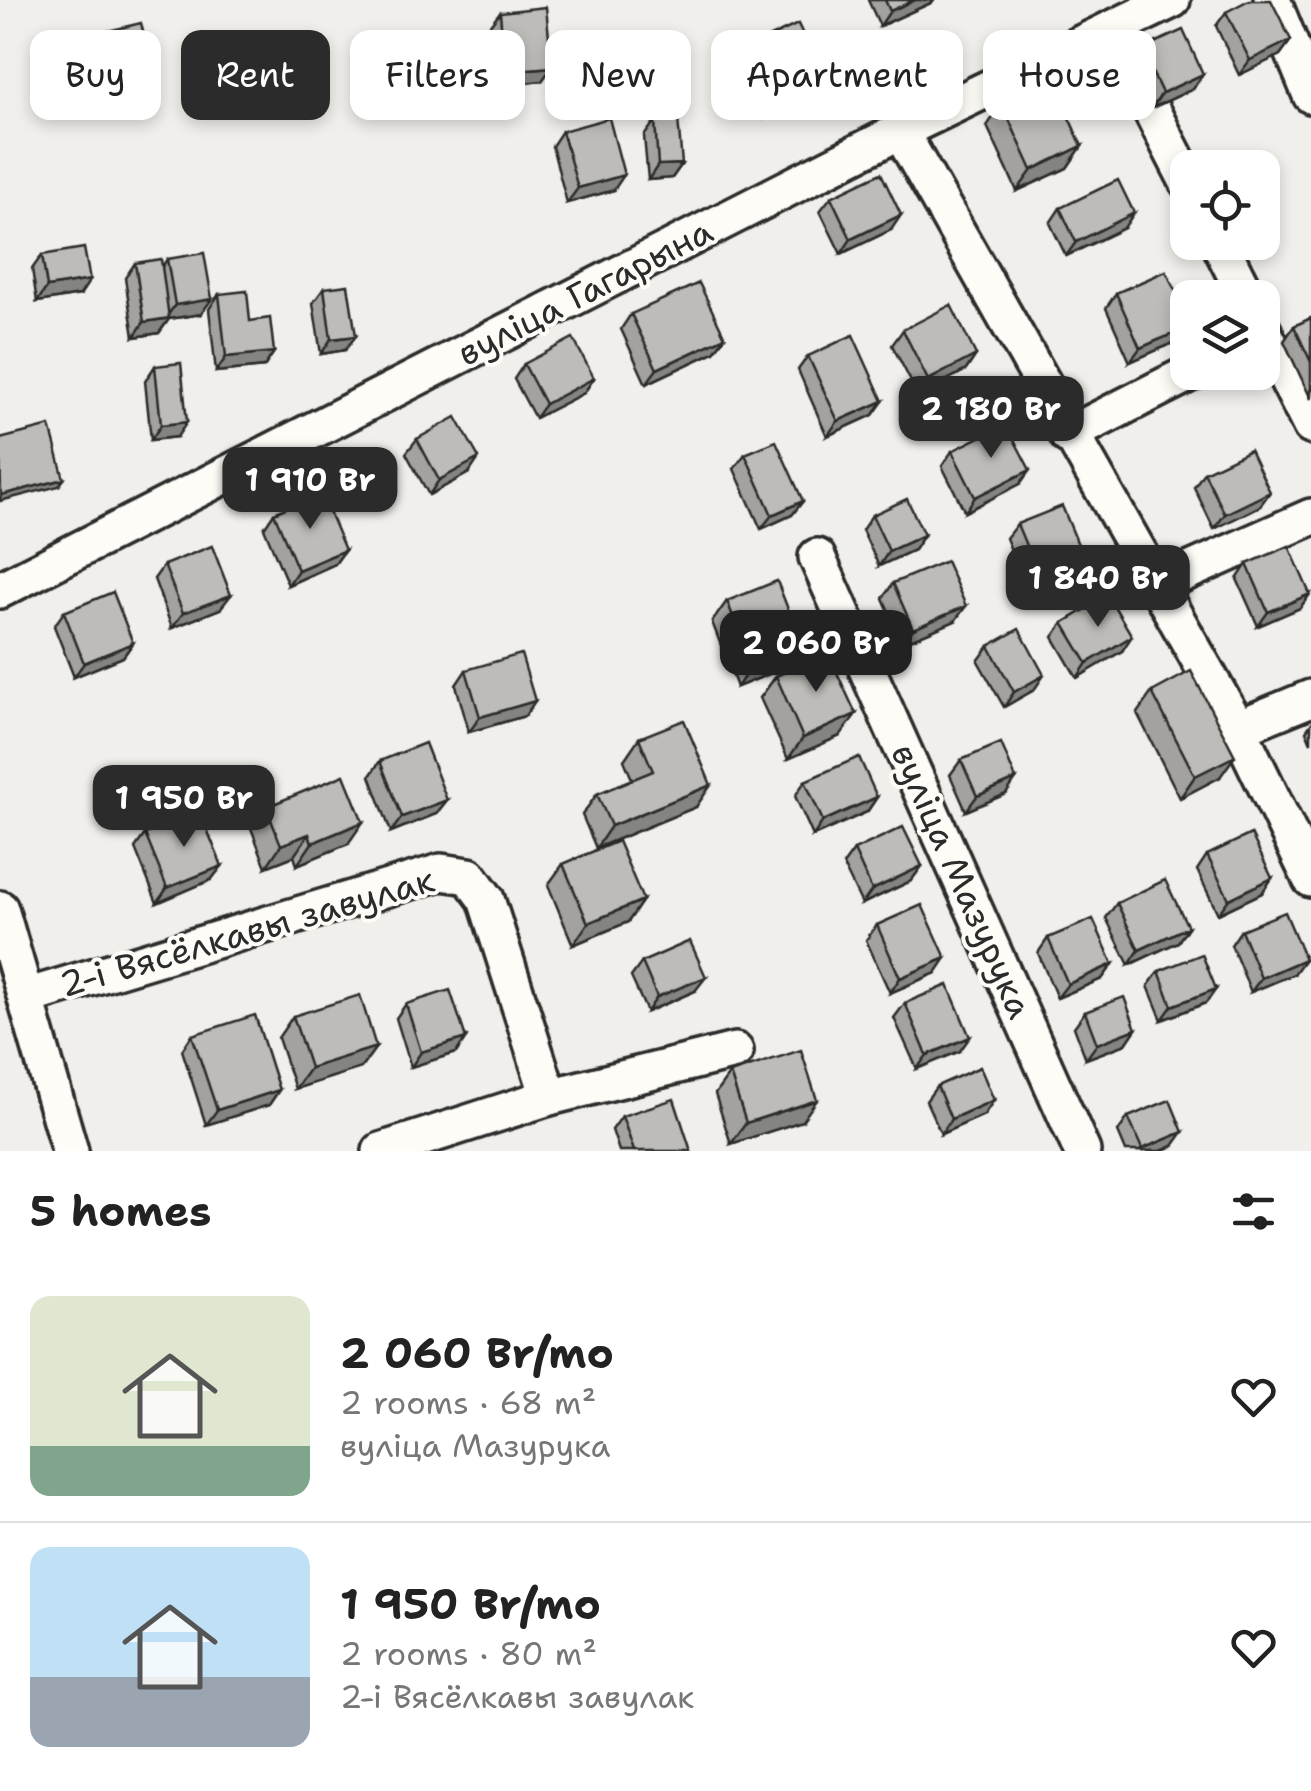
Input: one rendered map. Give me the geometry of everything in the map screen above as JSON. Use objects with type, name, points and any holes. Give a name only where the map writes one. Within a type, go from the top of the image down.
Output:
[{"type":"street","name":"вуліца Гагарына","points":[[1110,30],[1172,0]]},
{"type":"street","points":[[1272,0],[1311,96]]},
{"type":"street","name":"вуліца Гагарына","points":[[0,590],[983,91]]},
{"type":"street","points":[[1156,120],[1172,150]]},
{"type":"street","points":[[900,131],[1068,435],[1238,728],[1311,880]]},
{"type":"street","points":[[1280,365],[1311,426]]},
{"type":"street","points":[[1068,435],[1170,383]]},
{"type":"street","points":[[1156,585],[1311,517]]},
{"type":"street","name":"вуліца Мазурука","points":[[816,557],[1082,1151]]},
{"type":"street","points":[[1238,728],[1311,698]]},
{"type":"street","name":"2-і Вясёлкавы завулак","points":[[26,997],[442,872],[468,876],[486,899],[548,1097]]},
{"type":"street","points":[[0,909],[70,1151]]},
{"type":"street","points":[[381,1151],[548,1097],[734,1051]]},
{"type":"building","points":[[885,0],[915,0],[890,11]]},
{"type":"building","points":[[1249,0],[1271,0],[1291,40],[1250,60],[1226,12]]},
{"type":"building","points":[[546,7],[545,68],[525,69],[525,30],[502,30],[500,12]]},
{"type":"building","points":[[141,23],[143,30],[112,30]]},
{"type":"building","points":[[1183,30],[1203,74],[1162,93],[1156,80],[1156,42]]},
{"type":"building","points":[[610,120],[624,175],[578,188],[562,131]]},
{"type":"building","points":[[678,120],[682,164],[658,165],[655,121]]},
{"type":"building","points":[[1009,120],[1070,120],[1082,146],[1032,170]]},
{"type":"building","points":[[881,173],[901,215],[851,239],[831,197]]},
{"type":"building","points":[[1118,180],[1134,213],[1076,242],[1060,208]]},
{"type":"building","points":[[84,248],[90,280],[47,287],[42,255]]},
{"type":"building","points":[[204,253],[212,299],[175,305],[167,259]]},
{"type":"building","points":[[161,259],[169,318],[144,322],[135,263]]},
{"type":"building","points":[[1166,271],[1170,280],[1170,335],[1140,348],[1116,293]]},
{"type":"building","points":[[699,283],[725,337],[657,369],[631,314]]},
{"type":"building","points":[[348,285],[356,336],[331,339],[324,288]]},
{"type":"building","points":[[247,291],[250,321],[270,318],[274,352],[226,357],[219,294]]},
{"type":"building","points":[[951,305],[976,355],[928,380],[903,330]]},
{"type":"building","points":[[1311,318],[1311,362],[1294,326]]},
{"type":"building","points":[[853,335],[883,401],[838,421],[808,356]]},
{"type":"building","points":[[573,338],[594,378],[545,404],[524,364]]},
{"type":"building","points":[[181,363],[187,422],[161,425],[155,366]]},
{"type":"building","points":[[456,417],[479,458],[439,480],[417,439]]},
{"type":"building","points":[[1006,424],[1030,470],[975,497],[952,451]]},
{"type":"building","points":[[50,426],[64,479],[1,495],[0,439]]},
{"type":"building","points":[[776,441],[803,501],[772,515],[745,454]]},
{"type":"building","points":[[1250,450],[1270,492],[1225,514],[1204,472]]},
{"type":"building","points":[[321,493],[345,550],[298,570],[274,513]]},
{"type":"building","points":[[907,499],[924,535],[889,551],[872,515]]},
{"type":"building","points":[[1062,506],[1082,554],[1037,572],[1017,524]]},
{"type":"building","points":[[212,546],[231,595],[183,613],[164,565]]},
{"type":"building","points":[[1289,546],[1310,594],[1268,612],[1247,564]]},
{"type":"building","points":[[946,561],[966,606],[913,629],[893,583]]},
{"type":"building","points":[[777,581],[802,645],[752,665],[727,601]]},
{"type":"building","points":[[113,592],[133,643],[84,663],[64,612]]},
{"type":"building","points":[[1108,596],[1132,636],[1087,663],[1063,623]]},
{"type":"building","points":[[1019,629],[1044,675],[1014,692],[989,646]]},
{"type":"building","points":[[828,653],[856,714],[803,738],[776,676]]},
{"type":"building","points":[[521,654],[535,701],[480,717],[466,670]]},
{"type":"building","points":[[1191,671],[1235,756],[1195,776],[1152,692]]},
{"type":"building","points":[[684,720],[711,785],[611,826],[597,794],[653,771],[639,738]]},
{"type":"building","points":[[425,743],[447,800],[402,817],[380,761]]},
{"type":"building","points":[[1001,743],[1016,779],[977,796],[961,760]]},
{"type":"building","points":[[859,757],[877,797],[823,821],[805,781]]},
{"type":"building","points":[[344,775],[363,822],[312,843],[309,834],[281,845],[266,807]]},
{"type":"building","points":[[200,812],[222,866],[167,888],[145,834]]},
{"type":"building","points":[[903,827],[922,866],[872,890],[854,850]]},
{"type":"building","points":[[1251,834],[1272,878],[1229,899],[1207,855]]},
{"type":"building","points":[[618,841],[643,900],[588,923],[563,864]]},
{"type":"building","points":[[1165,880],[1188,927],[1139,950],[1117,903]]},
{"type":"building","points":[[922,905],[946,958],[900,978],[877,925]]},
{"type":"building","points":[[1285,912],[1305,959],[1261,978],[1241,930]]},
{"type":"building","points":[[1093,919],[1113,964],[1068,984],[1048,938]]},
{"type":"building","points":[[690,941],[706,977],[657,997],[642,962]]},
{"type":"building","points":[[1202,954],[1216,989],[1172,1006],[1159,971]]},
{"type":"building","points":[[948,985],[970,1037],[927,1055],[905,1003]]},
{"type":"building","points":[[450,990],[466,1038],[421,1052],[406,1004]]},
{"type":"building","points":[[360,995],[376,1047],[310,1068],[293,1016]]},
{"type":"building","points":[[1124,997],[1136,1029],[1097,1044],[1085,1012]]},
{"type":"building","points":[[255,1015],[279,1090],[217,1110],[192,1035]]},
{"type":"building","points":[[801,1050],[817,1100],[746,1123],[730,1073]]},
{"type":"building","points":[[980,1067],[994,1100],[951,1119],[937,1086]]},
{"type":"building","points":[[674,1099],[691,1151],[634,1151],[622,1116]]},
{"type":"building","points":[[1170,1100],[1183,1132],[1142,1149],[1128,1117]]}]
